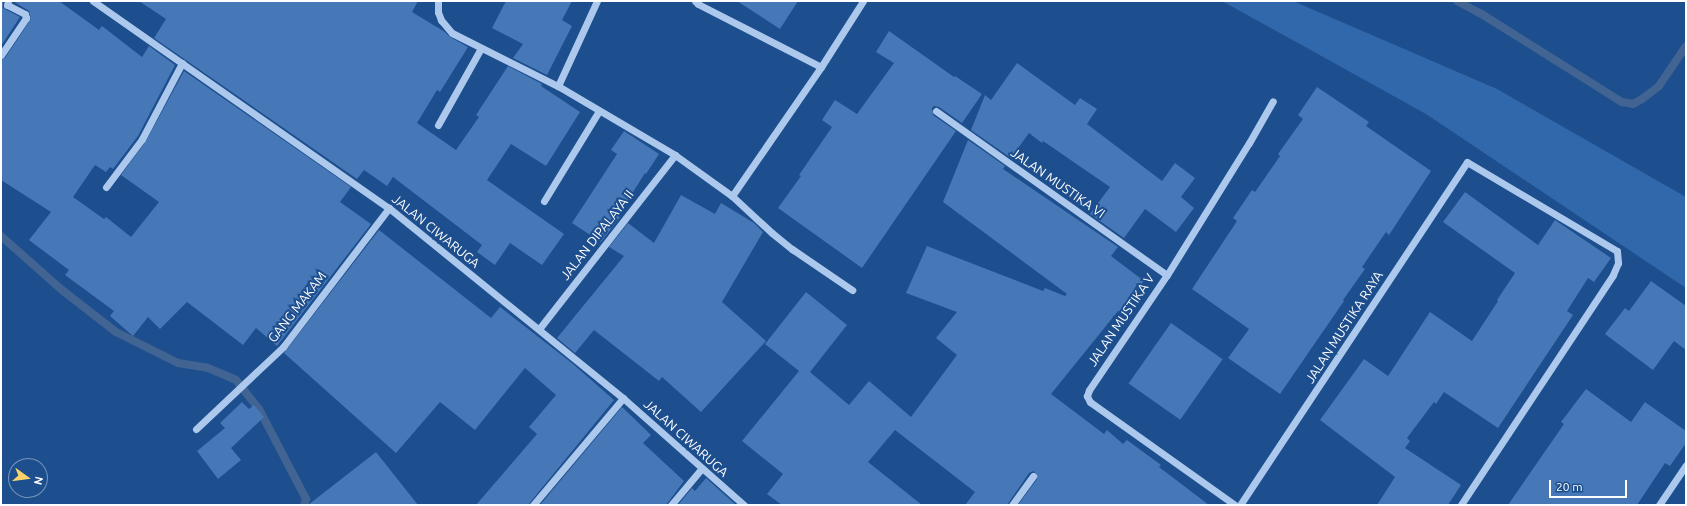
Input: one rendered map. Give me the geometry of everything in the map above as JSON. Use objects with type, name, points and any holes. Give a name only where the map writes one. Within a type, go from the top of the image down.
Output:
[{"type":"street","points":[[1,55],[26,18],[25,14],[7,5],[8,1]]},
{"type":"street","name":"JALAN CIWARUGA","points":[[93,1],[389,208],[623,398],[744,505]]},
{"type":"street","points":[[438,1],[438,12],[452,33],[558,86],[675,155],[732,196],[772,233],[852,290]]},
{"type":"street","points":[[558,86],[598,1]]},
{"type":"street","points":[[695,1],[698,4],[821,67]]},
{"type":"street","points":[[732,196],[821,67],[863,1]]},
{"type":"street","points":[[438,125],[481,48]]},
{"type":"street","points":[[106,188],[142,138],[182,63]]},
{"type":"street","name":"JALAN MUSTIKA V","points":[[1235,505],[1090,402],[1087,396],[1089,390],[1167,275],[1249,143],[1273,101]]},
{"type":"street","points":[[544,201],[599,111]]},
{"type":"street","name":"JALAN MUSTIKA VI","points":[[936,111],[1167,275]]},
{"type":"street","name":"JALAN DIPALAYA II","points":[[539,329],[675,155]]},
{"type":"street","name":"JALAN MUSTIKA RAYA","points":[[1240,505],[1467,162],[1616,251],[1618,263],[1613,274],[1461,505]]},
{"type":"street","name":"GANG MAKAM","points":[[196,429],[283,347],[389,208]]},
{"type":"street","points":[[532,505],[623,398]]},
{"type":"street","points":[[1659,505],[1686,466]]},
{"type":"street","points":[[671,505],[702,468]]},
{"type":"street","points":[[1012,505],[1033,476]]},
{"type":"shaded area","points":[[1222,1],[1293,1],[1497,89],[1686,197],[1686,288],[1426,114]]},
{"type":"building","points":[[1,1],[3,1],[3,8],[20,17],[1,46]]},
{"type":"building","points":[[13,1],[59,1],[99,30],[102,26],[142,57],[149,46],[175,65],[138,136],[113,169],[110,167],[106,172],[95,165],[73,197],[104,219],[106,217],[131,237],[159,202],[121,175],[146,141],[184,71],[351,187],[340,202],[371,224],[277,346],[256,328],[243,345],[187,302],[160,329],[148,317],[133,336],[110,316],[114,311],[65,275],[69,270],[29,240],[51,212],[1,180],[1,60],[5,58],[31,19],[29,11]]},
{"type":"building","points":[[139,1],[418,1],[412,12],[468,47],[440,92],[437,90],[417,123],[456,150],[479,117],[476,115],[508,66],[542,84],[541,86],[580,112],[546,166],[511,144],[487,180],[564,234],[542,265],[510,243],[495,265],[477,252],[482,245],[393,177],[387,186],[364,170],[357,179],[154,38],[166,19]]},
{"type":"building","points":[[506,1],[572,1],[562,20],[572,26],[547,75],[513,58],[523,44],[492,28]]},
{"type":"building","points":[[737,1],[798,1],[780,29]]},
{"type":"building","points":[[889,31],[954,77],[955,76],[982,94],[962,123],[939,107],[934,106],[932,108],[933,115],[956,131],[862,268],[778,208],[801,176],[799,175],[832,127],[822,120],[835,100],[857,114],[894,63],[876,52]]},
{"type":"building","points":[[1017,63],[1075,105],[1080,98],[1097,109],[1087,124],[1162,181],[1175,163],[1195,178],[1181,197],[1194,208],[1176,232],[1145,209],[1124,238],[1090,214],[1110,187],[1029,133],[1011,158],[971,130],[985,95],[991,100]]},
{"type":"building","points":[[1317,87],[1369,122],[1366,126],[1431,171],[1389,235],[1386,232],[1362,267],[1365,269],[1280,394],[1228,358],[1249,329],[1192,289],[1237,221],[1233,218],[1252,190],[1255,192],[1280,156],[1278,154],[1303,119],[1298,115]]},
{"type":"building","points":[[624,131],[659,154],[618,216],[620,217],[601,242],[572,223],[617,154],[611,150]]},
{"type":"building","points":[[968,140],[1005,166],[1003,169],[1118,247],[1111,256],[1144,281],[1051,394],[1104,434],[1107,430],[1123,444],[1127,440],[1161,465],[1159,467],[1209,505],[1018,505],[1037,479],[1037,474],[1033,471],[1029,473],[1007,505],[965,505],[975,492],[895,430],[868,462],[922,505],[782,505],[767,494],[783,474],[742,441],[799,371],[765,344],[806,292],[847,325],[810,372],[849,405],[869,381],[911,417],[957,355],[936,338],[957,312],[906,293],[927,246],[1043,291],[1045,288],[1065,296],[1067,294],[943,202]]},
{"type":"building","points":[[1465,192],[1538,245],[1555,220],[1611,258],[1594,282],[1588,278],[1567,311],[1573,315],[1498,428],[1444,392],[1436,404],[1434,402],[1407,438],[1410,441],[1405,448],[1461,485],[1448,505],[1377,505],[1395,477],[1320,420],[1364,359],[1388,376],[1430,312],[1472,341],[1498,301],[1497,300],[1515,273],[1443,222]]},
{"type":"building","points":[[681,195],[715,214],[721,203],[754,223],[763,232],[722,302],[766,341],[701,412],[662,377],[659,381],[594,330],[575,353],[557,338],[624,256],[609,247],[628,223],[654,243]]},
{"type":"building","points":[[379,230],[491,318],[500,307],[573,364],[614,400],[528,505],[476,505],[537,434],[529,427],[556,395],[525,368],[475,430],[440,402],[396,453],[284,353]]},
{"type":"building","points":[[1651,281],[1686,306],[1686,350],[1674,341],[1653,370],[1605,334],[1625,308],[1629,311]]},
{"type":"building","points":[[1171,323],[1223,359],[1180,420],[1129,384]]},
{"type":"building","points":[[1586,389],[1631,422],[1645,402],[1686,431],[1686,443],[1670,466],[1665,463],[1637,505],[1508,505],[1564,424],[1561,422]]},
{"type":"building","points":[[242,402],[249,409],[254,405],[264,417],[231,448],[241,460],[218,479],[197,451],[225,428],[220,423]]},
{"type":"building","points":[[622,407],[651,435],[643,443],[684,481],[666,505],[540,505]]},
{"type":"building","points":[[376,452],[418,505],[308,505]]},
{"type":"building","points":[[706,478],[736,505],[678,505],[692,488],[695,491]]},
{"type":"waterway","points":[[1457,1],[1480,13],[1622,102],[1633,104],[1659,86],[1686,46]]},
{"type":"waterway","points":[[1,236],[62,290],[116,332],[178,363],[208,368],[236,380],[259,409],[306,499],[304,505]]}]
